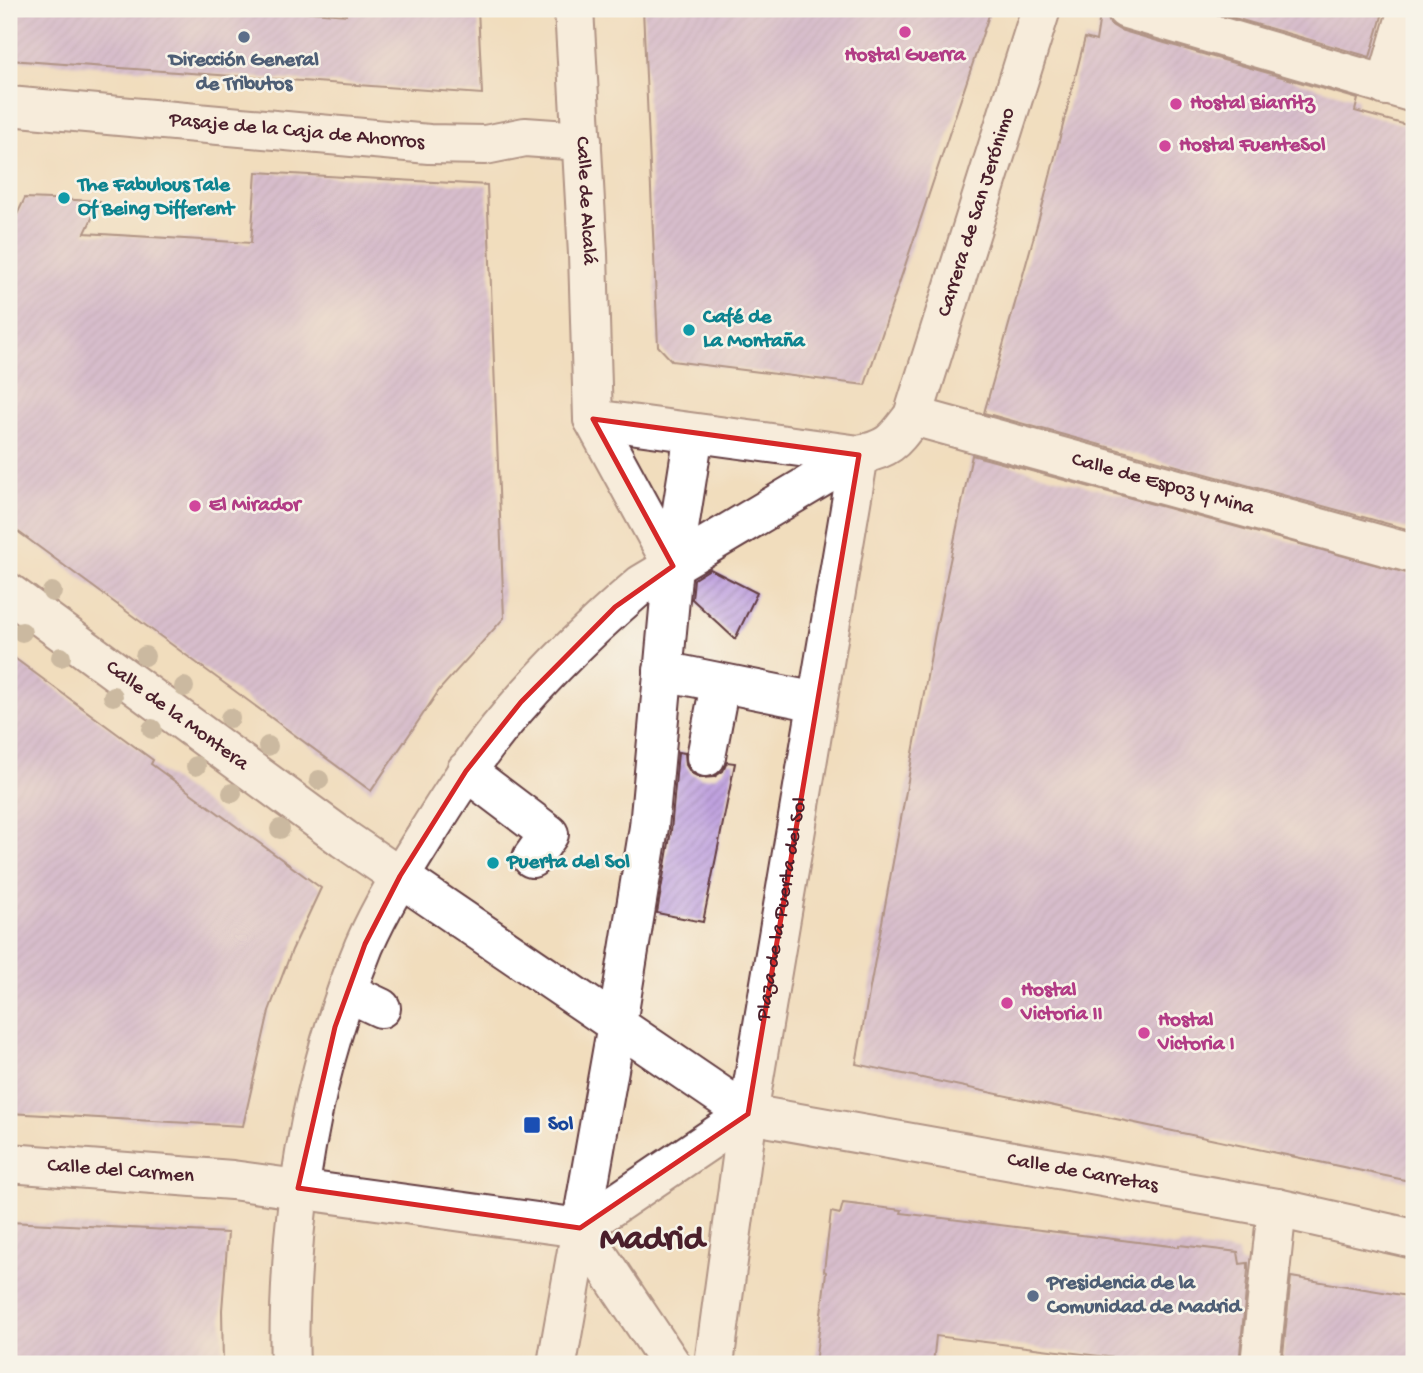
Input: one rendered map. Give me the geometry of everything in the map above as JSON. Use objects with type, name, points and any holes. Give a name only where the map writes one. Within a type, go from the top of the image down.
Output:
[{"type":"street","name":"Calle de Alcalá","points":[[574,9],[592,405]]},
{"type":"street","name":"Carrera de San Jerónimo","points":[[913,416],[1041,9]]},
{"type":"street","points":[[1126,9],[1400,90],[1408,9]]},
{"type":"street","name":"Pasaje de la Caja de Ahorros","points":[[9,106],[429,144],[485,145],[525,137],[582,141]]},
{"type":"street","points":[[592,405],[694,433],[859,455]]},
{"type":"street","points":[[592,405],[673,566]]},
{"type":"street","points":[[290,1364],[292,1268],[298,1188],[317,1096],[335,1027],[364,1000],[365,944],[400,876],[478,781],[521,702],[642,584],[859,455],[880,450],[896,439],[913,416]]},
{"type":"street","name":"Calle de Espoz y Mina","points":[[913,416],[1414,554]]},
{"type":"street","points":[[557,1364],[649,827],[673,566],[694,433]]},
{"type":"street","name":"Plaza de la Puerta del Sol","points":[[714,1364],[748,1114],[859,455]]},
{"type":"street","name":"Calle de la Montera","points":[[9,593],[344,839],[617,1024]]},
{"type":"street","points":[[663,671],[817,702]]},
{"type":"street","points":[[706,757],[720,684]]},
{"type":"street","points":[[478,781],[549,834],[531,858]]},
{"type":"street","points":[[298,1188],[580,1228],[748,1114],[617,1024]]},
{"type":"street","name":"Calle de Carretas","points":[[748,1114],[1277,1208],[1414,1239]]},
{"type":"street","name":"Calle del Carmen","points":[[9,1163],[232,1180],[298,1188]]},
{"type":"street","points":[[1260,1364],[1277,1208]]},
{"type":"street","points":[[580,1228],[671,1364]]},
{"type":"highlighted area","points":[[593,419],[859,455],[748,1114],[580,1228],[298,1188],[335,1027],[365,944],[400,876],[466,771],[521,702],[615,607],[673,566]]},
{"type":"building","name":"Dirección General de Tributos","points":[[9,9],[276,9],[346,15],[345,9],[478,9],[482,94],[9,60]]},
{"type":"building","points":[[643,9],[991,9],[865,385],[672,361],[658,346]]},
{"type":"building","points":[[1101,9],[1105,9],[1110,24],[1120,30],[1358,99],[1355,111],[1414,127],[1414,531],[984,413],[1043,204],[1085,38],[1096,41]]},
{"type":"building","points":[[1203,9],[1384,9],[1370,57]]},
{"type":"building","points":[[256,172],[487,185],[504,618],[440,689],[371,791],[9,525],[9,231],[25,198],[100,201],[85,233],[251,243]]},
{"type":"building","points":[[972,455],[1414,575],[1414,1182],[856,1064],[935,633]]},
{"type":"building","points":[[710,569],[757,593],[735,639],[692,599],[694,579]]},
{"type":"building","points":[[9,654],[153,760],[151,764],[321,888],[292,950],[269,1011],[243,1126],[9,1113]]},
{"type":"building","points":[[678,752],[685,753],[686,765],[691,773],[701,778],[714,777],[723,771],[727,762],[735,763],[703,922],[657,913],[671,831]]},
{"type":"building","name":"Presidencia de la Comunidad de Madrid","points":[[843,1203],[902,1210],[901,1213],[1238,1252],[1240,1264],[1248,1263],[1239,1364],[1115,1364],[1116,1358],[936,1336],[933,1364],[815,1364],[831,1212],[840,1214]]},
{"type":"building","points":[[9,1222],[228,1233],[222,1310],[223,1364],[9,1364]]},
{"type":"building","points":[[1291,1277],[1414,1297],[1414,1364],[1282,1364]]},
{"type":"place","name":"Hostal Guerra","points":[[905,32]]},
{"type":"place","name":"Dirección General de Tributos","points":[[244,37]]},
{"type":"place","name":"Hostal Biarritz","points":[[1176,104]]},
{"type":"place","name":"Hostal FuenteSol","points":[[1165,146]]},
{"type":"place","name":"The Fabulous Tale Of Being Different","points":[[64,198]]},
{"type":"place","name":"Café de La Montaña","points":[[689,330]]},
{"type":"place","name":"El Mirador","points":[[195,506]]},
{"type":"place","name":"Puerta del Sol","points":[[493,863]]},
{"type":"place","name":"Hostal Victoria II","points":[[1007,1003]]},
{"type":"place","name":"Hostal Victoria I","points":[[1144,1033]]},
{"type":"place","name":"Sol","points":[[532,1125]]},
{"type":"place","name":"Presidencia de la Comunidad de Madrid","points":[[1033,1296]]},
{"type":"district","name":"Madrid","points":[[652,1240]]}]
